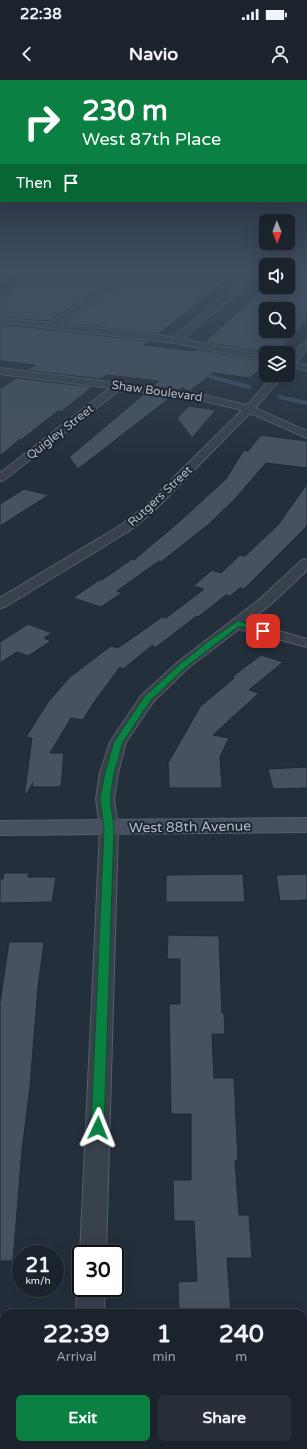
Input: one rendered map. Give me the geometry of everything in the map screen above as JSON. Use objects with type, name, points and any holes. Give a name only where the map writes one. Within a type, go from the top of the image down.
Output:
[{"type":"street","points":[[120,334],[175,340],[259,357]]},
{"type":"street","points":[[175,340],[183,334]]},
{"type":"street","points":[[295,357],[307,344]]},
{"type":"street","points":[[295,366],[307,368]]},
{"type":"street","name":"Shaw Boulevard","points":[[0,371],[195,396],[223,401],[248,409],[307,435]]},
{"type":"street","name":"Rutgers Street","points":[[0,604],[118,532],[142,515],[163,496],[273,382]]},
{"type":"street","name":"Quigley Street","points":[[0,478],[119,386]]},
{"type":"street","points":[[93,1245],[109,828],[105,799],[109,773],[118,742],[147,699],[160,685],[238,624],[291,579],[307,563]]},
{"type":"street","points":[[238,624],[307,643]]},
{"type":"street","name":"West 88th Avenue","points":[[0,828],[307,825]]},
{"type":"street","points":[[90,1309],[91,1297]]},
{"type":"building","points":[[0,334],[87,334],[149,341],[144,345],[195,351],[197,349],[259,361],[259,370],[250,378],[213,373],[190,391],[183,387],[180,390],[153,386],[159,381],[107,375],[101,379],[27,370],[35,365],[0,361]]},
{"type":"building","points":[[214,334],[259,334],[259,338],[291,338],[284,346],[259,346],[259,352],[205,342]]},
{"type":"building","points":[[16,378],[92,387],[61,412],[58,411],[21,440],[20,439],[0,456],[0,389]]},
{"type":"building","points":[[144,394],[171,397],[78,469],[69,457]]},
{"type":"building","points":[[189,406],[216,410],[192,438],[177,418]]},
{"type":"building","points":[[261,435],[307,441],[307,468],[266,463],[235,499],[209,524],[161,562],[159,561],[117,591],[122,593],[101,607],[73,598],[132,559],[134,560],[180,521],[228,477],[244,450],[248,451]]},
{"type":"building","points":[[307,484],[307,526],[244,589],[240,588],[230,596],[226,595],[155,648],[153,645],[123,669],[120,667],[92,705],[83,720],[71,718],[50,753],[64,753],[61,787],[32,787],[33,783],[24,797],[32,738],[26,737],[48,702],[70,677],[111,646],[118,648],[162,617],[166,618],[204,589],[193,586],[212,570],[221,573],[240,555],[245,556],[278,525]]},
{"type":"building","points":[[24,489],[49,495],[0,526],[0,504]]},
{"type":"building","points":[[28,624],[52,633],[44,638],[51,641],[28,656],[17,652],[0,663],[0,642]]},
{"type":"building","points":[[261,655],[283,662],[249,690],[259,693],[213,735],[229,738],[220,757],[222,788],[169,788],[168,763],[200,707],[234,678],[232,677]]},
{"type":"building","points":[[307,767],[307,788],[273,789],[268,769]]},
{"type":"building","points":[[4,873],[29,873],[28,877],[56,877],[52,902],[0,903],[0,879],[3,879]]},
{"type":"building","points":[[243,874],[245,902],[166,902],[166,875]]},
{"type":"building","points":[[307,874],[307,900],[280,901],[276,875]]},
{"type":"building","points":[[168,935],[219,936],[222,1013],[224,1013],[225,1034],[212,1034],[214,1078],[234,1078],[238,1160],[235,1160],[239,1215],[249,1215],[252,1258],[227,1258],[231,1309],[179,1309],[178,1282],[197,1281],[194,1221],[174,1221],[173,1180],[191,1180],[191,1114],[171,1114],[169,1004],[180,1004],[180,959],[167,959]]},
{"type":"building","points":[[9,942],[44,942],[38,987],[30,1087],[22,1150],[14,1245],[12,1245],[12,1261],[0,1261],[0,1003]]},
{"type":"waterway","points":[[201,374],[249,387]]},
{"type":"waterway","points":[[280,397],[307,403]]},
{"type":"route","points":[[98,1128],[109,828],[105,799],[109,773],[118,742],[147,699],[160,685],[213,642],[238,624],[263,631]]}]
